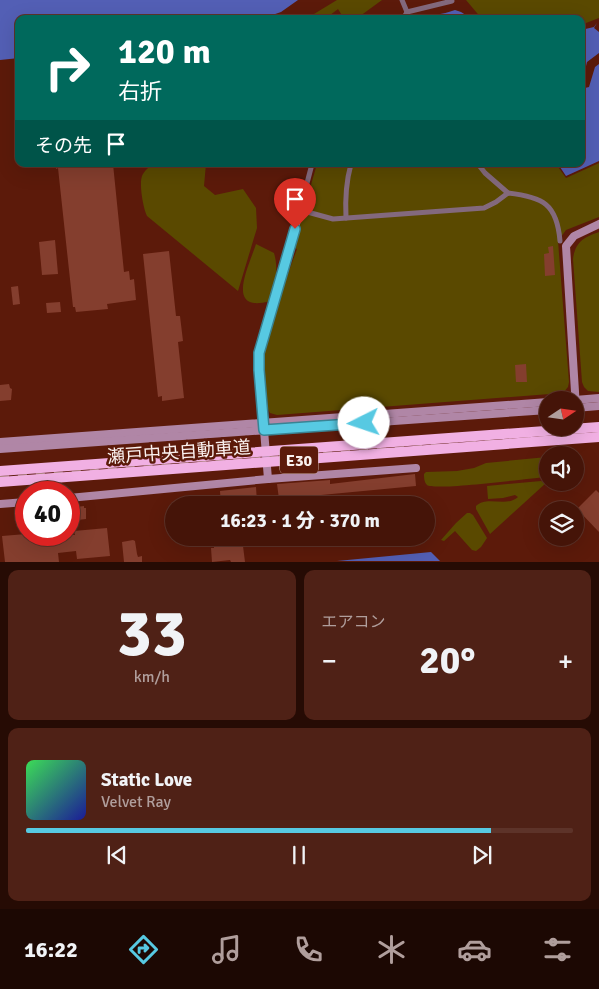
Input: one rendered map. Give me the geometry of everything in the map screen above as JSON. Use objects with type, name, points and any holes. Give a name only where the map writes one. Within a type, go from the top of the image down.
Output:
[{"type":"highway","name":"瀬戸中央自動車道","points":[[0,471],[599,426]]},
{"type":"highway","name":"瀬戸中央自動車道","points":[[0,482],[599,437]]},
{"type":"street","points":[[402,0],[407,12]]},
{"type":"street","points":[[405,15],[407,12],[452,1]]},
{"type":"street","points":[[268,479],[259,353],[311,167]]},
{"type":"street","points":[[346,218],[346,182],[350,167]]},
{"type":"street","points":[[480,167],[508,193],[529,195],[544,202],[556,216],[560,240]]},
{"type":"street","points":[[300,210],[333,219],[484,208],[508,193]]},
{"type":"street","points":[[575,391],[566,246],[574,236],[599,224]]},
{"type":"street","points":[[584,402],[599,398]]},
{"type":"street","points":[[0,449],[539,403]]},
{"type":"street","points":[[584,405],[599,406]]},
{"type":"street","points":[[0,442],[539,411]]},
{"type":"street","points":[[80,497],[268,479],[416,468]]},
{"type":"street","points":[[0,504],[15,503]]},
{"type":"shaded area","points":[[337,0],[382,0],[361,15],[342,15],[338,9],[330,15],[312,15]]},
{"type":"shaded area","points":[[466,0],[599,0],[599,18],[585,23],[585,15],[479,15]]},
{"type":"shaded area","points":[[599,163],[599,217],[566,230],[558,241],[569,382],[565,391],[539,391],[539,395],[277,415],[270,413],[264,370],[265,347],[282,290],[297,249],[293,247],[316,167],[558,167],[566,178]]},
{"type":"shaded area","points":[[206,167],[204,186],[215,195],[243,189],[256,208],[257,228],[238,291],[147,216],[142,196],[141,180],[148,168]]},
{"type":"shaded area","points":[[599,232],[599,392],[588,391],[582,382],[573,259],[578,244]]},
{"type":"shaded area","points":[[256,244],[274,253],[276,271],[270,301],[256,303],[247,301],[243,286]]},
{"type":"shaded area","points":[[539,458],[539,478],[446,486],[427,485],[424,480],[426,472],[457,471],[474,468],[486,463]]},
{"type":"shaded area","points":[[539,481],[539,489],[490,534],[476,506],[486,501],[508,502],[518,497],[515,495],[488,499],[487,486]]},
{"type":"shaded area","points":[[467,513],[473,515],[487,538],[476,551],[472,550],[455,531],[444,541],[441,540]]},
{"type":"water","points":[[0,0],[298,0],[281,12],[272,15],[15,15],[15,58],[0,60]]},
{"type":"water","points":[[455,10],[466,15],[435,15]]},
{"type":"water","points":[[597,23],[594,28],[599,32],[599,161],[566,176],[560,167],[585,167],[585,29],[594,27]]},
{"type":"water","points":[[431,552],[440,561],[337,561]]},
{"type":"pier","points":[[599,53],[599,64],[595,67],[589,87],[585,88],[585,70],[587,62]]},
{"type":"building","points":[[56,167],[113,167],[124,272],[129,271],[130,280],[134,279],[136,300],[107,304],[108,309],[76,312],[75,307],[73,307],[58,168],[56,169]]},
{"type":"building","points":[[55,240],[58,274],[42,275],[39,242]]},
{"type":"building","points":[[553,246],[555,275],[545,276],[544,254],[549,253],[548,247]]},
{"type":"building","points":[[169,251],[176,316],[180,316],[183,341],[178,342],[184,398],[162,401],[162,396],[158,397],[143,254]]},
{"type":"building","points":[[18,286],[20,304],[13,305],[11,287]]},
{"type":"building","points":[[60,302],[61,312],[47,313],[46,303]]},
{"type":"building","points":[[526,364],[527,382],[516,382],[515,365]]},
{"type":"building","points":[[9,384],[12,389],[11,400],[0,401],[0,385]]},
{"type":"building","points":[[415,474],[416,486],[311,496],[279,496],[277,484],[330,480],[330,484]]},
{"type":"building","points":[[256,487],[257,496],[220,496],[220,491]]},
{"type":"building","points":[[596,490],[599,493],[599,532],[584,516],[584,502]]},
{"type":"building","points":[[80,507],[86,508],[86,519],[80,520]]},
{"type":"building","points":[[107,528],[110,556],[77,559],[76,551],[58,553],[59,562],[5,562],[2,536],[15,535],[15,546],[80,546],[80,530]]},
{"type":"building","points":[[135,541],[138,557],[142,556],[142,562],[124,562],[122,542]]},
{"type":"building","points":[[214,546],[243,546],[245,562],[231,562],[230,560],[212,562],[211,548],[214,548]]},
{"type":"railway","points":[[0,477],[599,433]]},
{"type":"route","points":[[295,229],[259,353],[258,361],[264,430],[364,423]]}]
